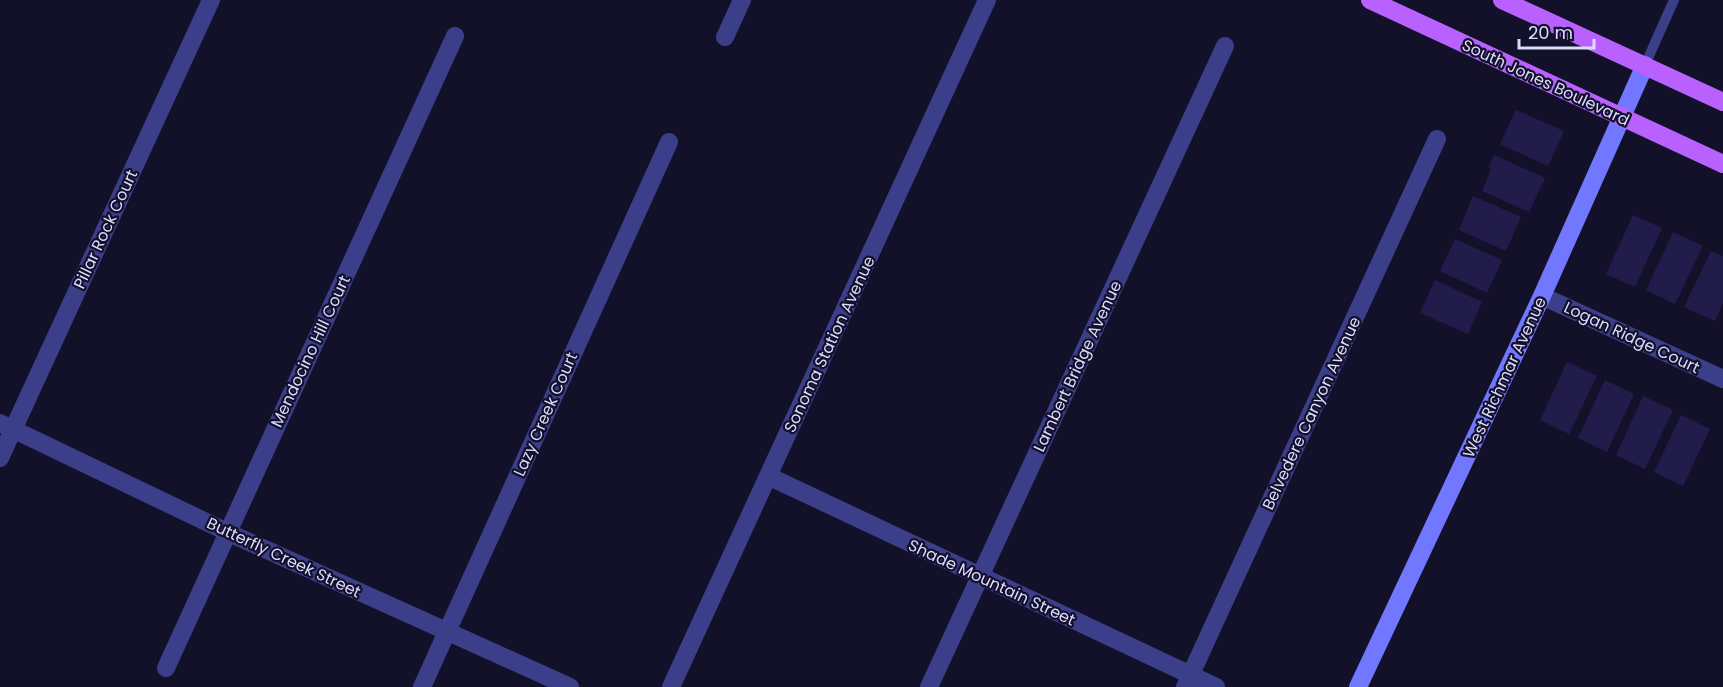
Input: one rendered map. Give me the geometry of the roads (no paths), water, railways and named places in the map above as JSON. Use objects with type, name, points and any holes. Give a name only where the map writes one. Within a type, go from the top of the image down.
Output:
[{"type":"main road","name":"South Jones Boulevard","points":[[1370,0],[1723,164]]},
{"type":"main road","points":[[1502,0],[1723,102]]},
{"type":"street","name":"Pillar Rock Court","points":[[0,458],[6,426],[211,0]]},
{"type":"street","points":[[725,38],[742,0]]},
{"type":"street","name":"Sonoma Station Avenue","points":[[671,687],[987,0]]},
{"type":"street","name":"Mendocino Hill Court","points":[[166,668],[455,36]]},
{"type":"street","name":"Lambert Bridge Avenue","points":[[929,687],[1225,46]]},
{"type":"street","name":"West Richmar Avenue","points":[[1358,687],[1542,296],[1645,65]]},
{"type":"street","name":"Belvedere Canyon Avenue","points":[[1188,681],[1437,139]]},
{"type":"street","name":"Lazy Creek Court","points":[[422,687],[669,142]]},
{"type":"street","name":"Logan Ridge Court","points":[[1542,296],[1723,379]]},
{"type":"street","name":"Butterfly Creek Street","points":[[6,426],[227,532],[570,687]]},
{"type":"street","name":"Shade Mountain Street","points":[[768,477],[980,576],[1188,681],[1216,687]]},
{"type":"lane","points":[[1645,65],[1674,0]]}]
